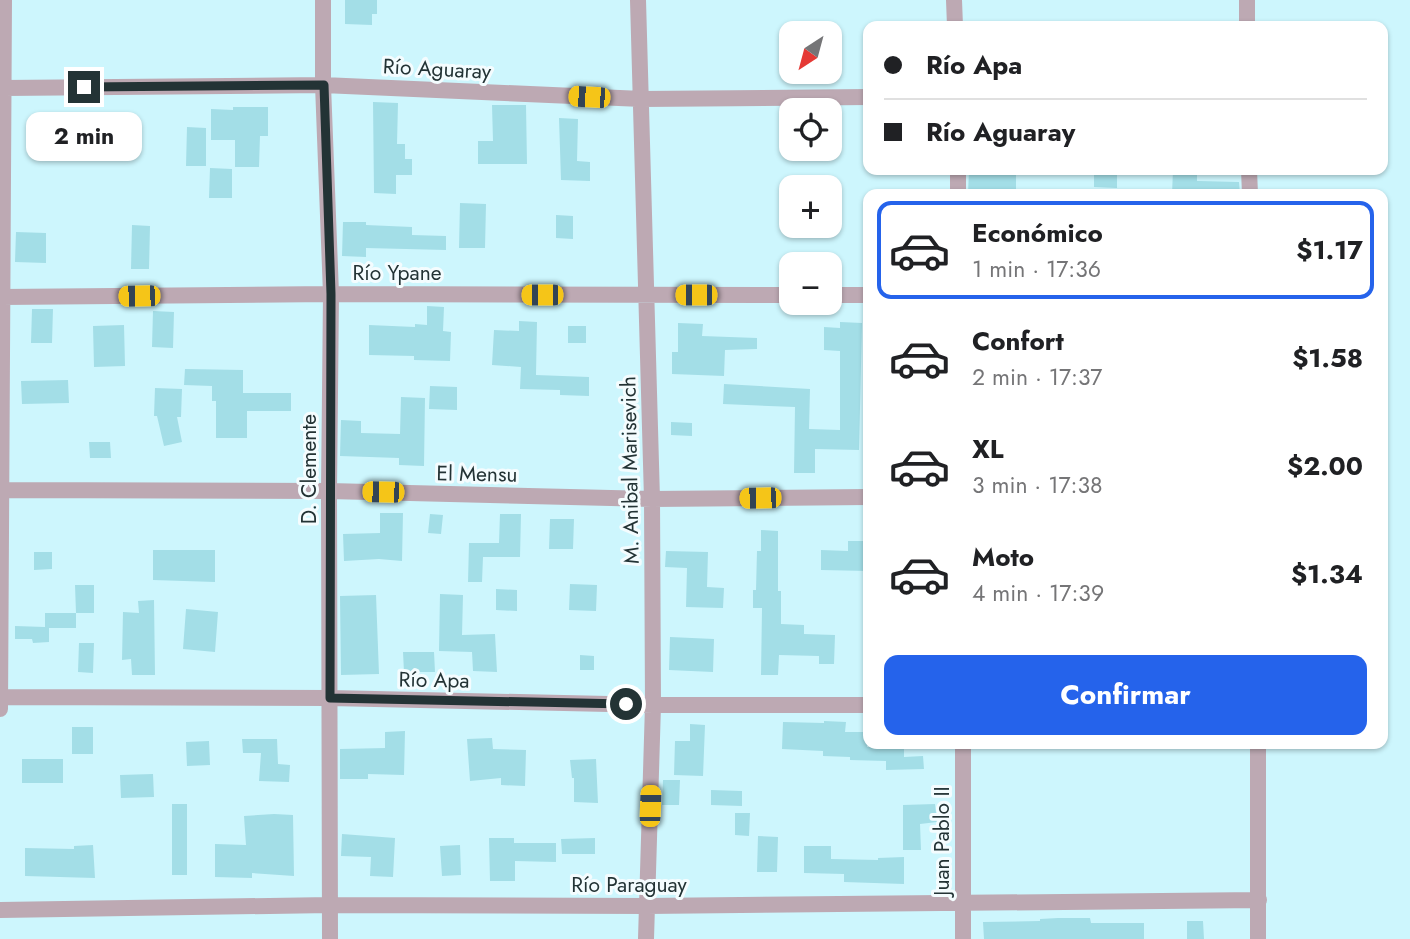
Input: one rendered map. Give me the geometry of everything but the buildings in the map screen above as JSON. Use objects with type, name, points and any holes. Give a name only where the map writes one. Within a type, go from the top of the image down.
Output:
[{"type":"street","points":[[0,709],[4,0]]},
{"type":"street","name":"D. Clemente","points":[[323,0],[331,294],[330,939]]},
{"type":"street","name":"M. Anibal Marisevich","points":[[638,0],[652,499],[653,705],[646,939]]},
{"type":"street","points":[[954,0],[955,21]]},
{"type":"street","points":[[1247,0],[1247,21]]},
{"type":"street","name":"Río Aguaray","points":[[4,88],[324,85],[642,99],[863,97]]},
{"type":"street","name":"Río Ypane","points":[[2,297],[331,294],[779,295]]},
{"type":"street","points":[[842,295],[863,295]]},
{"type":"street","name":"El Mensu","points":[[1,490],[329,491],[652,499],[863,497]]},
{"type":"street","name":"Río Apa","points":[[0,697],[863,705]]},
{"type":"street","name":"Juan Pablo II","points":[[963,749],[963,939]]},
{"type":"street","points":[[1258,749],[1258,939]]},
{"type":"street","name":"Río Paraguay","points":[[0,911],[330,905],[647,906],[1259,900]]},
{"type":"route","points":[[84,87],[324,85],[331,294],[330,698],[626,704]]}]
